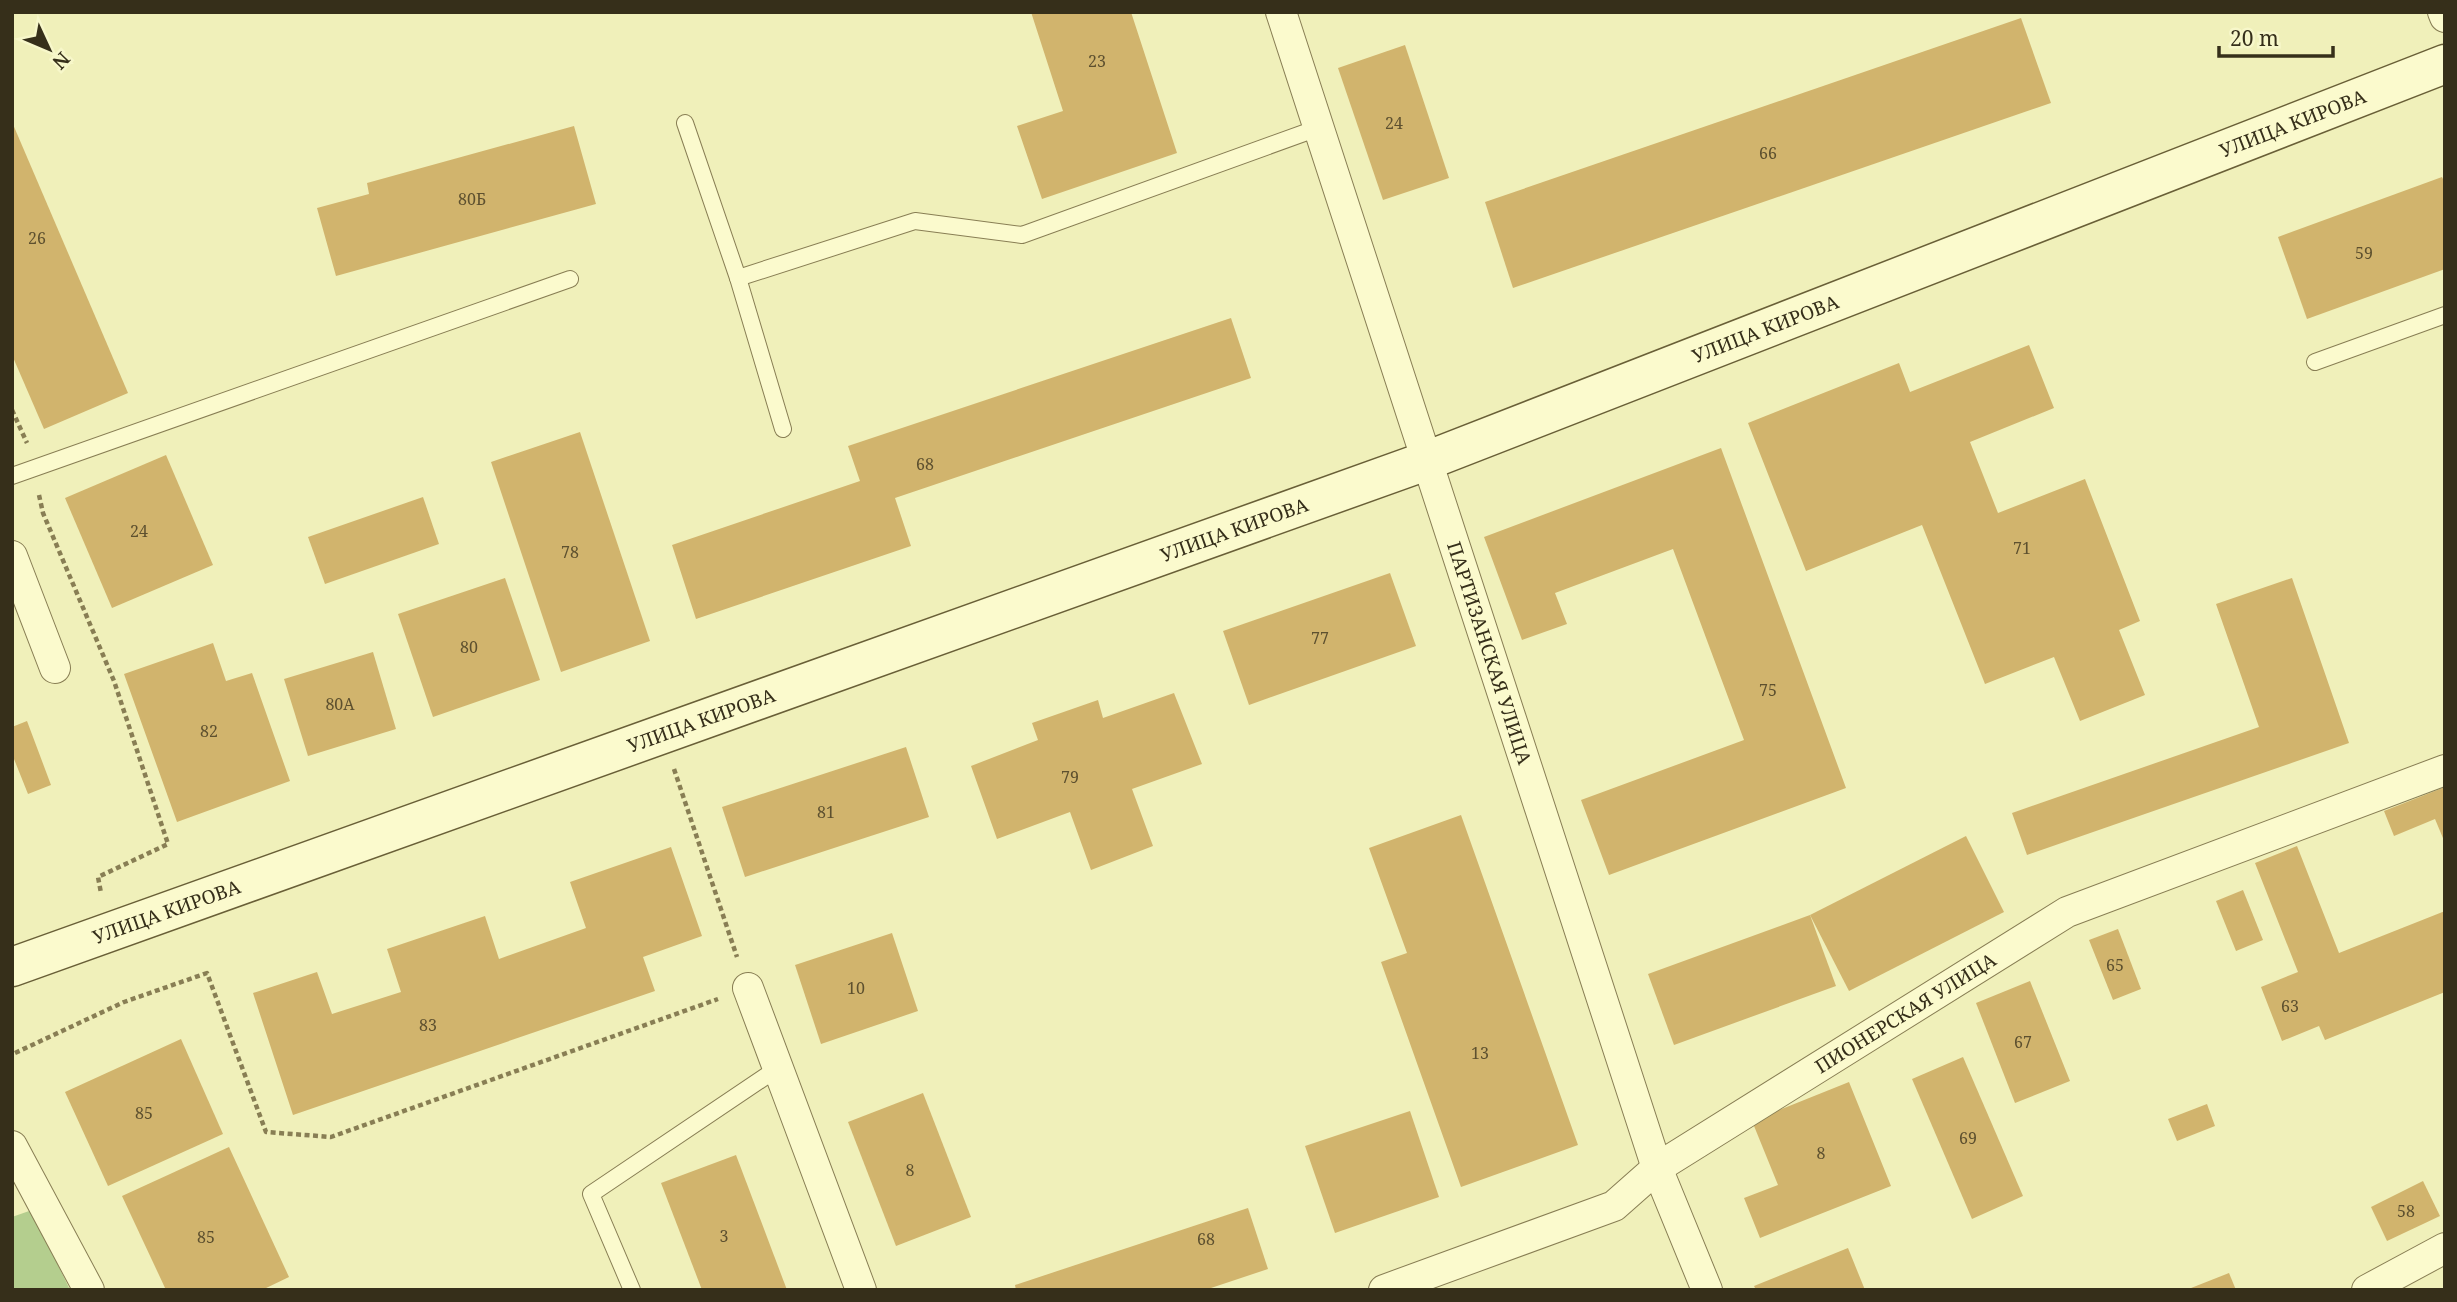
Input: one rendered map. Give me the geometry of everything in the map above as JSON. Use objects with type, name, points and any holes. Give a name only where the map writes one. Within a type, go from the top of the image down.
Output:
[{"type":"main road","name":"УЛИЦА КИРОВА","points":[[12,967],[1426,461],[2445,64]]},
{"type":"street","name":"ПАРТИЗАНСКАЯ УЛИЦА","points":[[1281,12],[1657,1168],[1707,1290]]},
{"type":"street","points":[[12,556],[55,668]]},
{"type":"street","name":"ПИОНЕРСКАЯ УЛИЦА","points":[[1384,1290],[1614,1206],[1657,1168],[2067,912],[2445,770]]},
{"type":"street","points":[[748,988],[861,1290]]},
{"type":"street","points":[[12,1146],[89,1290]]},
{"type":"street","points":[[2368,1290],[2445,1248]]},
{"type":"lane","points":[[685,123],[738,278],[783,429]]},
{"type":"lane","points":[[738,278],[915,221],[1022,235],[1318,128]]},
{"type":"lane","points":[[12,476],[570,279]]},
{"type":"lane","points":[[2315,362],[2445,315]]},
{"type":"lane","points":[[632,1290],[591,1194],[778,1068]]},
{"type":"path","points":[[12,410],[24,434],[43,513],[114,681],[168,844],[98,877],[101,893]]},
{"type":"path","points":[[15,1053],[124,1002],[207,973],[266,1132],[331,1137],[748,988],[662,733]]},
{"type":"green space","points":[[32,1210],[70,1290],[12,1290],[12,1217]]},
{"type":"building","points":[[1031,12],[1131,12],[1177,153],[1042,199],[1017,126],[1063,111]]},
{"type":"building","points":[[2021,18],[2051,103],[1513,288],[1485,202]]},
{"type":"building","points":[[1405,45],[1449,178],[1383,200],[1338,68]]},
{"type":"building","points":[[12,122],[128,393],[44,429],[12,355]]},
{"type":"building","points":[[574,126],[596,204],[336,276],[317,208],[369,194],[367,183]]},
{"type":"building","points":[[2442,177],[2445,183],[2445,269],[2307,319],[2278,237]]},
{"type":"building","points":[[1231,318],[1251,378],[895,498],[911,546],[696,619],[672,545],[860,481],[848,446]]},
{"type":"building","points":[[2029,345],[2054,408],[1970,442],[1998,513],[2085,479],[2140,621],[2119,630],[2145,695],[2080,721],[2054,657],[1985,684],[1922,525],[1806,571],[1748,423],[1899,363],[1910,392]]},
{"type":"building","points":[[580,432],[650,641],[561,672],[491,462]]},
{"type":"building","points":[[1721,448],[1846,788],[1609,875],[1581,800],[1744,740],[1673,549],[1555,593],[1567,624],[1522,640],[1484,537]]},
{"type":"building","points":[[166,455],[213,565],[112,608],[65,498]]},
{"type":"building","points":[[423,497],[439,544],[325,584],[308,537]]},
{"type":"building","points":[[1390,573],[1416,646],[1249,705],[1223,631]]},
{"type":"building","points":[[505,578],[540,680],[433,717],[398,614]]},
{"type":"building","points":[[2292,578],[2349,743],[2027,855],[2012,813],[2259,727],[2216,604]]},
{"type":"building","points":[[213,643],[226,681],[252,673],[290,781],[177,822],[124,674]]},
{"type":"building","points":[[373,652],[396,729],[308,756],[284,679]]},
{"type":"building","points":[[1174,693],[1202,764],[1132,789],[1153,846],[1091,870],[1070,812],[997,839],[971,766],[1038,740],[1032,723],[1098,700],[1103,718]]},
{"type":"building","points":[[27,721],[51,785],[28,794],[12,754],[12,727]]},
{"type":"building","points":[[906,747],[929,817],[745,877],[722,807]]},
{"type":"building","points":[[2445,787],[2445,843],[2435,819],[2394,836],[2384,811]]},
{"type":"building","points":[[1461,815],[1578,1145],[1461,1187],[1381,962],[1407,953],[1369,848]]},
{"type":"building","points":[[1966,836],[2004,912],[1849,991],[1810,915]]},
{"type":"building","points":[[2297,846],[2339,953],[2445,911],[2445,992],[2325,1040],[2319,1026],[2282,1041],[2261,987],[2298,972],[2255,863]]},
{"type":"building","points":[[671,847],[702,936],[643,957],[655,991],[293,1115],[253,993],[317,972],[332,1014],[401,992],[387,949],[485,916],[499,959],[586,928],[570,882]]},
{"type":"building","points":[[2243,890],[2263,940],[2236,951],[2216,901]]},
{"type":"building","points":[[1810,915],[1836,986],[1674,1045],[1648,974]]},
{"type":"building","points":[[2118,929],[2141,989],[2113,1000],[2089,940]]},
{"type":"building","points":[[892,933],[918,1011],[821,1044],[795,965]]},
{"type":"building","points":[[2030,981],[2070,1081],[2015,1103],[1976,1003]]},
{"type":"building","points":[[181,1039],[223,1134],[108,1186],[65,1092]]},
{"type":"building","points":[[1963,1057],[2023,1196],[1972,1219],[1912,1079]]},
{"type":"building","points":[[1849,1082],[1891,1186],[1760,1238],[1744,1198],[1778,1185],[1752,1121]]},
{"type":"building","points":[[923,1093],[971,1217],[896,1246],[848,1122]]},
{"type":"building","points":[[2207,1104],[2215,1126],[2177,1141],[2168,1119]]},
{"type":"building","points":[[1410,1111],[1439,1197],[1335,1233],[1305,1146]]},
{"type":"building","points":[[229,1147],[289,1277],[262,1290],[166,1290],[122,1196]]},
{"type":"building","points":[[736,1155],[787,1290],[702,1290],[661,1183]]},
{"type":"building","points":[[2423,1181],[2440,1216],[2387,1241],[2371,1207]]},
{"type":"building","points":[[1248,1208],[1268,1269],[1205,1290],[1016,1290],[1015,1285]]},
{"type":"building","points":[[1848,1248],[1865,1290],[1756,1290],[1754,1286]]},
{"type":"building","points":[[2229,1273],[2236,1290],[2186,1290]]}]
